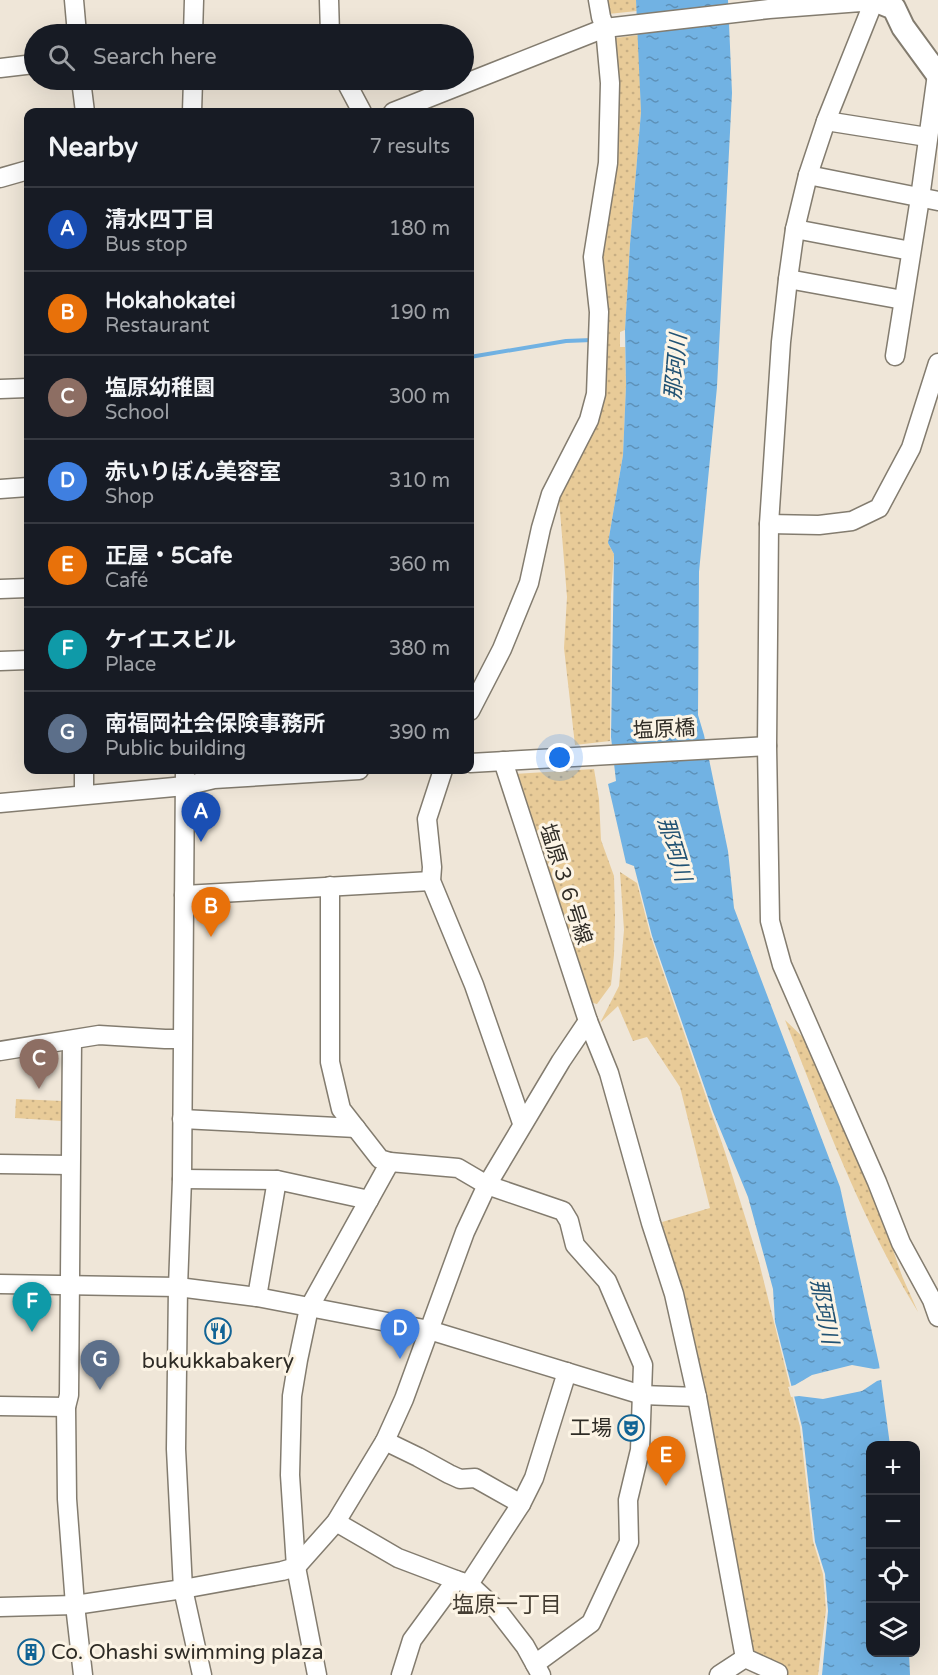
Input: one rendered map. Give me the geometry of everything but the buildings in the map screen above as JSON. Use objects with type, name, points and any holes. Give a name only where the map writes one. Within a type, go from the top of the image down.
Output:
[{"type":"main road","points":[[874,1],[894,8],[903,27],[937,74]]},
{"type":"street","points":[[74,0],[76,24]]},
{"type":"street","points":[[193,24],[194,0]]},
{"type":"street","points":[[329,0],[330,24]]},
{"type":"street","points":[[598,0],[601,17],[612,26]]},
{"type":"street","points":[[474,80],[612,26],[769,9],[874,1],[826,121],[808,176],[795,229],[781,342],[768,524],[759,746],[770,921],[782,965],[877,1182],[901,1243],[932,1300],[938,1317]]},
{"type":"street","points":[[474,703],[502,649],[529,583],[551,494],[589,420],[596,394],[599,312],[593,257],[608,163],[612,26]]},
{"type":"street","points":[[0,68],[24,65]]},
{"type":"street","points":[[895,356],[911,250],[929,199],[927,137],[937,74]]},
{"type":"street","points":[[82,90],[84,108]]},
{"type":"street","points":[[192,108],[193,90]]},
{"type":"street","points":[[350,90],[360,108]]},
{"type":"street","points":[[403,108],[449,90]]},
{"type":"street","points":[[826,121],[927,137]]},
{"type":"street","points":[[0,178],[24,171]]},
{"type":"street","points":[[808,176],[929,199]]},
{"type":"street","points":[[795,229],[911,250]]},
{"type":"street","points":[[788,279],[903,300]]},
{"type":"street","points":[[768,524],[819,525],[852,521],[879,508],[910,448],[938,363]]},
{"type":"street","points":[[0,389],[24,388]]},
{"type":"street","points":[[0,489],[24,487]]},
{"type":"street","points":[[0,589],[24,588]]},
{"type":"street","points":[[0,661],[24,660]]},
{"type":"street","name":"塩原橋","points":[[474,763],[759,746]]},
{"type":"street","name":"塩原３６号線","points":[[502,761],[588,1021],[609,1073],[651,1223],[674,1294],[697,1397],[745,1658]]},
{"type":"street","points":[[84,774],[84,794]]},
{"type":"street","points":[[0,803],[84,794],[185,778],[214,779],[295,774]]},
{"type":"street","points":[[442,774],[427,819],[432,867],[430,881],[474,985],[522,1123]]},
{"type":"street","points":[[185,778],[182,1179],[176,1449],[183,1589],[201,1675]]},
{"type":"street","points":[[184,895],[430,881]]},
{"type":"street","points":[[330,886],[330,1062],[341,1109],[380,1159],[390,1162],[458,1168],[487,1185],[563,1211],[569,1221],[575,1245],[607,1281],[643,1365],[640,1450],[628,1500],[628,1542],[591,1623],[538,1669],[525,1646],[498,1611],[462,1582],[398,1558],[336,1522]]},
{"type":"street","points":[[0,1607],[75,1605],[183,1589],[296,1567],[336,1522],[386,1441],[404,1399],[465,1232],[487,1185],[522,1123],[588,1021]]},
{"type":"street","points":[[0,1052],[99,1035],[182,1039]]},
{"type":"street","points":[[72,1041],[69,1395],[66,1407],[67,1498],[83,1675]]},
{"type":"street","points":[[182,1119],[356,1128]]},
{"type":"street","points":[[317,1675],[296,1567],[290,1475],[292,1396],[309,1308],[390,1162]]},
{"type":"street","points":[[0,1164],[70,1165]]},
{"type":"street","points":[[182,1179],[277,1180],[369,1200]]},
{"type":"street","points":[[257,1298],[277,1180]]},
{"type":"street","points":[[0,1284],[178,1287],[257,1298],[429,1330],[642,1395],[697,1397]]},
{"type":"street","points":[[401,1675],[412,1640],[462,1582],[521,1504],[534,1478],[567,1372]]},
{"type":"street","points":[[0,1406],[66,1407]]},
{"type":"street","points":[[386,1441],[460,1479],[475,1478],[521,1504]]},
{"type":"street","points":[[718,1675],[745,1658],[778,1673],[777,1675]]},
{"type":"shaded area","points":[[606,0],[636,0],[637,11],[608,14]]},
{"type":"shaded area","points":[[639,35],[641,112],[625,330],[620,332],[620,347],[625,347],[626,386],[623,455],[608,543],[614,554],[611,594],[610,741],[575,745],[564,648],[567,597],[559,499],[593,432],[603,400],[600,253],[617,118],[615,38]]},
{"type":"shaded area","points":[[594,769],[599,799],[601,840],[614,876],[615,916],[611,985],[597,1004],[589,1002],[514,774]]},
{"type":"shaded area","points":[[620,872],[637,883],[651,937],[725,1152],[759,1262],[800,1427],[813,1541],[823,1574],[826,1610],[818,1675],[782,1675],[751,1657],[688,1324],[662,1222],[710,1208],[680,1087],[647,1037],[633,1041],[618,1006],[600,1023],[619,986],[624,930]]},
{"type":"shaded area","points":[[785,1020],[807,1041],[871,1186],[902,1276],[918,1312],[862,1206],[829,1132]]},
{"type":"shaded area","points":[[16,1099],[63,1101],[62,1121],[15,1118]]},
{"type":"water","name":"那珂川","points":[[636,0],[728,0],[732,93],[717,387],[699,572],[698,715],[728,851],[734,908],[840,1187],[879,1364],[889,1441],[866,1441],[866,1657],[909,1657],[910,1675],[822,1675],[828,1611],[825,1574],[815,1542],[802,1427],[775,1322],[773,1289],[748,1197],[713,1112],[652,936],[634,866],[626,863],[608,784],[616,781],[611,737],[614,554],[608,543],[623,455],[626,386],[625,330],[641,112]]},
{"type":"pier","points":[[852,1365],[882,1368],[884,1379],[862,1391],[823,1399],[791,1397],[788,1387],[812,1375]]},
{"type":"waterway","points":[[474,356],[566,341],[592,340]]},
{"type":"place","name":"清水四丁目","points":[[201,842]]},
{"type":"place","name":"Hokahokatei","points":[[211,937]]},
{"type":"place","name":"塩原幼稚園","points":[[39,1089]]},
{"type":"place","name":"bukukkabakery","points":[[218,1331]]},
{"type":"place","name":"ケイエスビル","points":[[32,1332]]},
{"type":"place","name":"赤いりぼん美容室","points":[[400,1359]]},
{"type":"place","name":"南福岡社会保険事務所","points":[[100,1390]]},
{"type":"place","name":"工場","points":[[631,1428]]},
{"type":"place","name":"正屋・5Cafe","points":[[666,1486]]},
{"type":"place","name":"Co. Ohashi swimming plaza","points":[[31,1652]]},
{"type":"district","name":"塩原一丁目","points":[[507,1604]]}]
